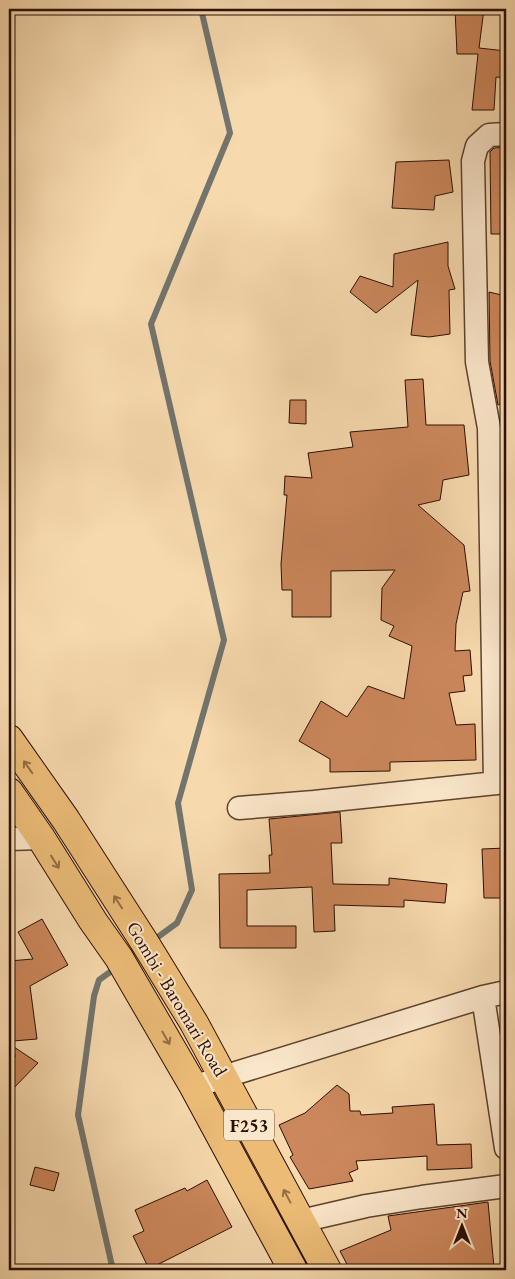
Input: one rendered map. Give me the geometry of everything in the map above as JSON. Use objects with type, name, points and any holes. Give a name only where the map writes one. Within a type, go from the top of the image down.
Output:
[{"type":"main road","name":"Gombi - Baromari Road","points":[[9,739],[66,820],[194,1023],[326,1270]]},
{"type":"main road","name":"Gombi - Baromari Road","points":[[9,792],[92,921],[119,958],[194,1087],[293,1270]]},
{"type":"street","points":[[239,808],[332,801],[501,782],[498,428],[477,362],[473,161],[477,146],[489,135],[506,134]]},
{"type":"street","points":[[9,839],[40,838]]},
{"type":"street","points":[[194,1087],[483,997],[506,992]]},
{"type":"street","points":[[483,997],[506,1148]]},
{"type":"street","points":[[301,1221],[366,1206],[506,1186]]},
{"type":"building","points":[[455,9],[484,9],[479,48],[506,51],[506,78],[496,77],[494,110],[472,110],[478,54],[457,54]]},
{"type":"building","points":[[506,147],[506,234],[491,234],[490,152],[494,148]]},
{"type":"building","points":[[449,160],[453,192],[435,196],[434,210],[392,208],[396,162]]},
{"type":"building","points":[[448,242],[448,266],[455,289],[449,290],[450,334],[429,337],[411,335],[418,280],[376,313],[350,292],[360,276],[393,287],[394,254]]},
{"type":"building","points":[[489,292],[506,296],[506,401],[498,405],[490,361]]},
{"type":"building","points":[[423,379],[426,425],[464,425],[469,475],[443,480],[440,500],[418,505],[464,545],[470,591],[463,592],[456,624],[455,651],[470,650],[472,675],[463,676],[465,691],[449,693],[456,725],[475,724],[476,760],[390,762],[390,771],[330,772],[330,759],[299,741],[321,701],[347,717],[368,686],[404,699],[412,646],[389,636],[394,626],[381,620],[382,588],[395,570],[331,571],[331,617],[292,617],[292,590],[282,590],[281,564],[287,495],[284,495],[285,476],[312,478],[308,453],[353,447],[350,432],[408,427],[405,380]]},
{"type":"building","points":[[290,400],[306,400],[306,424],[289,423]]},
{"type":"building","points":[[340,812],[342,843],[331,843],[333,884],[389,885],[389,878],[447,884],[445,903],[404,900],[404,907],[334,905],[335,931],[314,932],[312,887],[247,890],[247,926],[296,926],[296,948],[220,948],[219,874],[270,873],[269,855],[272,855],[269,819]]},
{"type":"building","points":[[506,848],[506,898],[484,898],[482,849]]},
{"type":"building","points":[[42,919],[68,965],[30,986],[37,1039],[13,1041],[9,994],[12,991],[9,961],[33,959],[18,932]]},
{"type":"building","points":[[14,1047],[38,1063],[9,1093],[9,1058],[15,1057]]},
{"type":"building","points":[[337,1085],[349,1094],[350,1111],[360,1111],[361,1115],[393,1113],[392,1107],[434,1104],[437,1145],[471,1144],[472,1168],[427,1170],[427,1156],[356,1161],[358,1169],[349,1173],[353,1181],[309,1189],[290,1157],[293,1155],[279,1125],[305,1113]]},
{"type":"building","points":[[35,1167],[59,1173],[54,1191],[30,1185]]},
{"type":"building","points":[[207,1180],[232,1227],[149,1269],[133,1236],[144,1231],[135,1210],[185,1188],[187,1191]]},
{"type":"building","points":[[488,1202],[494,1268],[350,1270],[340,1251],[391,1230],[388,1216]]},
{"type":"waterway","points":[[151,942],[177,923],[192,890],[178,803],[224,640],[151,324],[230,133],[201,9]]},
{"type":"waterway","points":[[115,1270],[112,1266],[78,1115],[94,996],[99,980],[117,967]]}]
